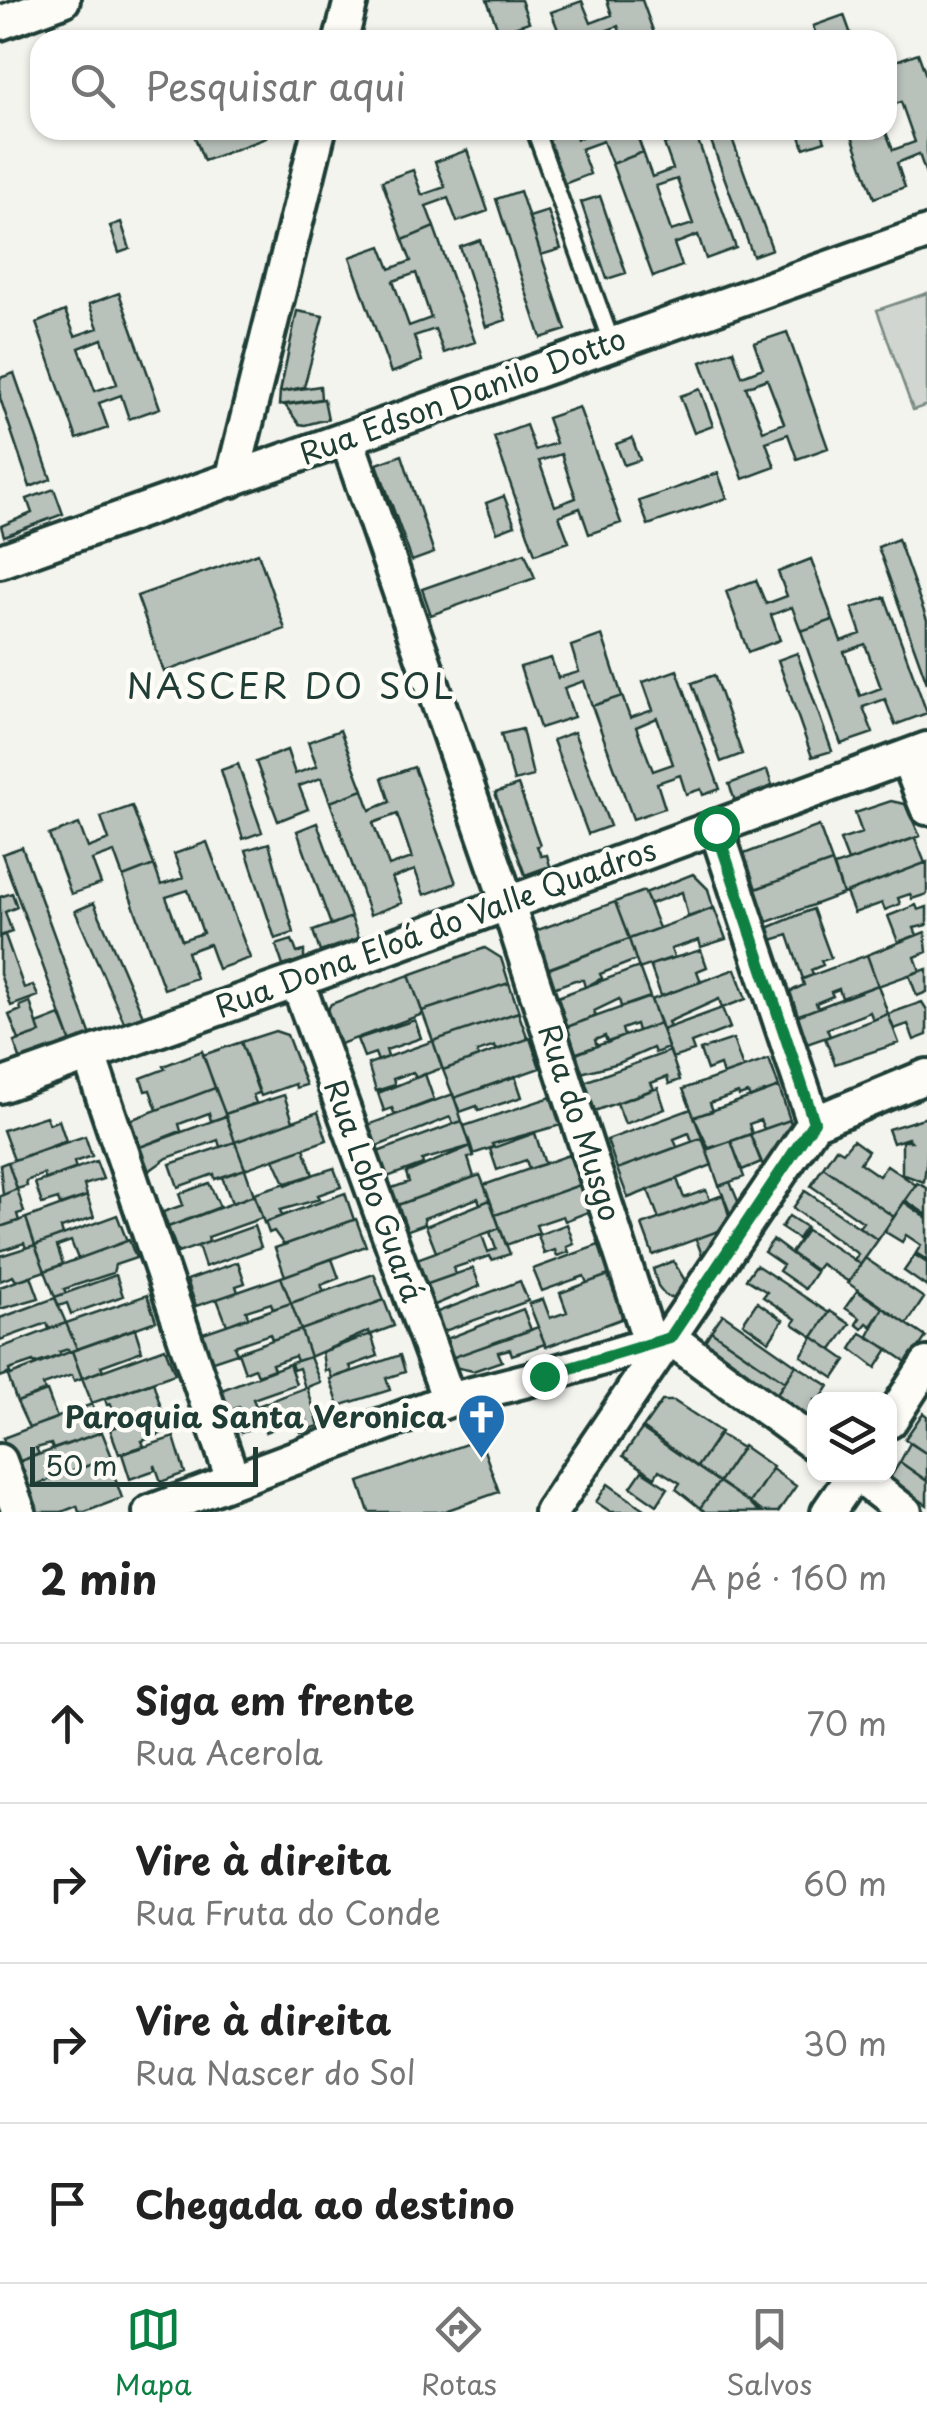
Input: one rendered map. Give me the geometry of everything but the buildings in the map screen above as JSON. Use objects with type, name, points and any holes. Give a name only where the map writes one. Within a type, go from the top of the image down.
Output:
[{"type":"street","points":[[0,23],[62,0]]},
{"type":"street","points":[[344,30],[351,0]]},
{"type":"street","points":[[232,480],[316,140]]},
{"type":"street","name":"Rua Edson Danilo Dotto","points":[[0,561],[927,233]]},
{"type":"street","name":"Rua do Musgo","points":[[347,439],[660,1340]]},
{"type":"street","points":[[917,753],[927,808]]},
{"type":"street","name":"Rua Dona Eloá do Valle Quadros","points":[[0,1086],[917,753]]},
{"type":"street","points":[[716,828],[814,1122]]},
{"type":"street","name":"Rua Lobo Guará","points":[[296,981],[449,1400]]},
{"type":"street","points":[[90,1055],[233,1480]]},
{"type":"street","points":[[552,1512],[660,1340],[814,1122],[927,1076]]},
{"type":"street","points":[[150,1512],[449,1400],[660,1340]]},
{"type":"street","points":[[660,1340],[807,1439]]},
{"type":"street","points":[[897,1410],[927,1364]]},
{"type":"street","points":[[0,1461],[20,1512]]},
{"type":"street","points":[[828,1512],[849,1482]]},
{"type":"street","points":[[866,1482],[905,1512]]},
{"type":"lane","points":[[538,140],[612,344]]},
{"type":"shaded area","points":[[927,293],[927,405],[913,410],[877,310]]},
{"type":"place","name":"Paroquia Santa Veronica","points":[[482,1460]]},
{"type":"district","name":"NASCER DO SOL","points":[[291,687]]},
{"type":"route","points":[[544,1376],[670,1338],[814,1122],[716,828]]}]
